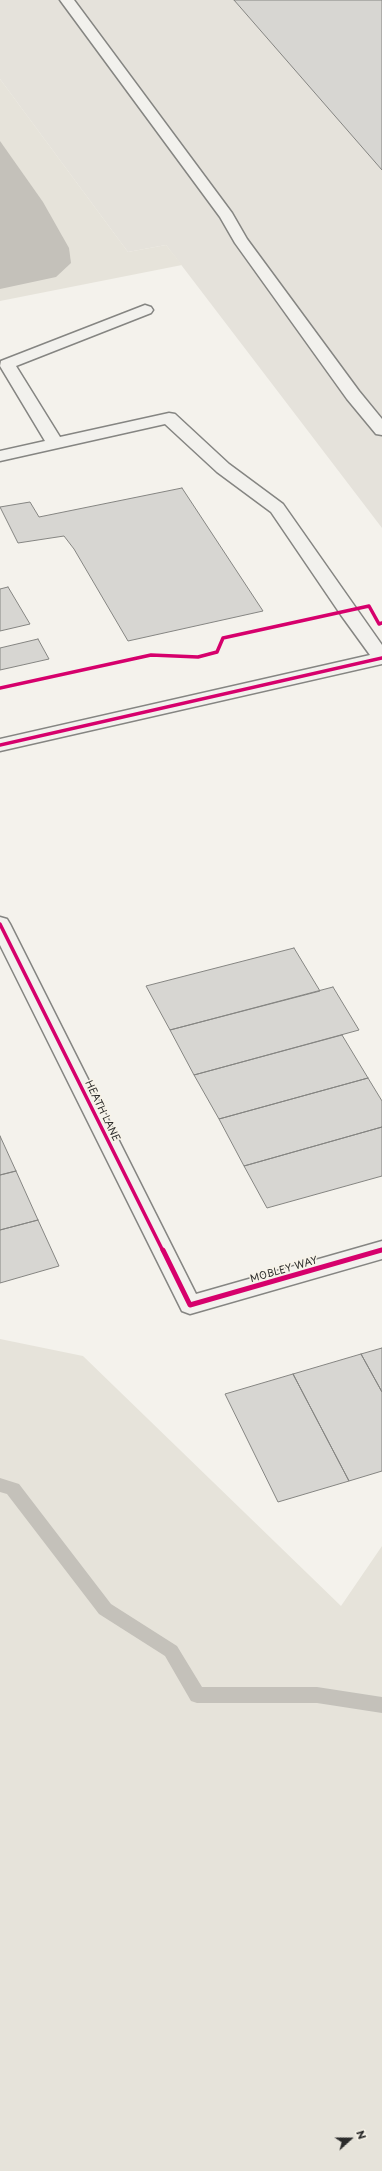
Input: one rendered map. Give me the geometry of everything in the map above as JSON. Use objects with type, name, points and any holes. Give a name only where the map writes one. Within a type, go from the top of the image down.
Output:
[{"type":"street","points":[[67,0],[227,216],[240,240],[348,388],[382,430]]},
{"type":"street","points":[[55,444],[7,364],[145,310]]},
{"type":"street","points":[[0,456],[170,418],[223,468],[277,508],[347,611],[382,658],[0,745]]},
{"type":"street","name":"HEATH LANE","points":[[0,924],[190,1305]]},
{"type":"street","name":"MOBLEY WAY","points":[[190,1305],[382,1250]]},
{"type":"shaded area","points":[[0,0],[382,0],[382,528],[166,245],[128,252],[0,79]]},
{"type":"shaded area","points":[[0,79],[128,252],[166,245],[182,265],[0,301]]},
{"type":"shaded area","points":[[0,141],[43,202],[69,248],[71,263],[56,277],[0,289]]},
{"type":"shaded area","points":[[0,1339],[83,1356],[341,1606],[382,1546],[382,2171],[0,2171]]},
{"type":"building","points":[[234,0],[382,0],[382,170]]},
{"type":"building","points":[[182,488],[263,611],[128,641],[74,549],[64,536],[18,543],[0,507],[30,502],[39,517]]},
{"type":"building","points":[[8,587],[30,624],[0,631],[0,589]]},
{"type":"building","points":[[38,639],[49,659],[0,670],[0,648]]},
{"type":"building","points":[[294,948],[320,991],[170,1030],[146,986]]},
{"type":"building","points":[[333,987],[359,1030],[194,1075],[170,1030]]},
{"type":"building","points":[[342,1035],[368,1078],[219,1119],[194,1075]]},
{"type":"building","points":[[368,1078],[382,1101],[382,1127],[244,1166],[219,1119]]},
{"type":"building","points":[[382,1127],[382,1176],[267,1208],[244,1166]]},
{"type":"building","points":[[0,1136],[16,1171],[0,1175]]},
{"type":"building","points":[[16,1171],[38,1220],[0,1230],[0,1175]]},
{"type":"building","points":[[38,1220],[59,1266],[0,1283],[0,1230]]},
{"type":"building","points":[[382,1348],[382,1392],[361,1354]]},
{"type":"building","points":[[361,1354],[382,1392],[382,1471],[349,1481],[293,1374]]},
{"type":"building","points":[[293,1374],[349,1481],[278,1502],[225,1394]]},
{"type":"waterway","points":[[0,1485],[13,1489],[105,1609],[171,1651],[197,1695],[317,1695],[382,1705]]},
{"type":"cycle path","points":[[0,688],[151,655],[198,657],[217,652],[223,638],[369,606],[379,624],[382,623]]},
{"type":"cycle path","points":[[0,745],[382,658]]},
{"type":"cycle path","points":[[0,924],[190,1305],[382,1250]]}]
